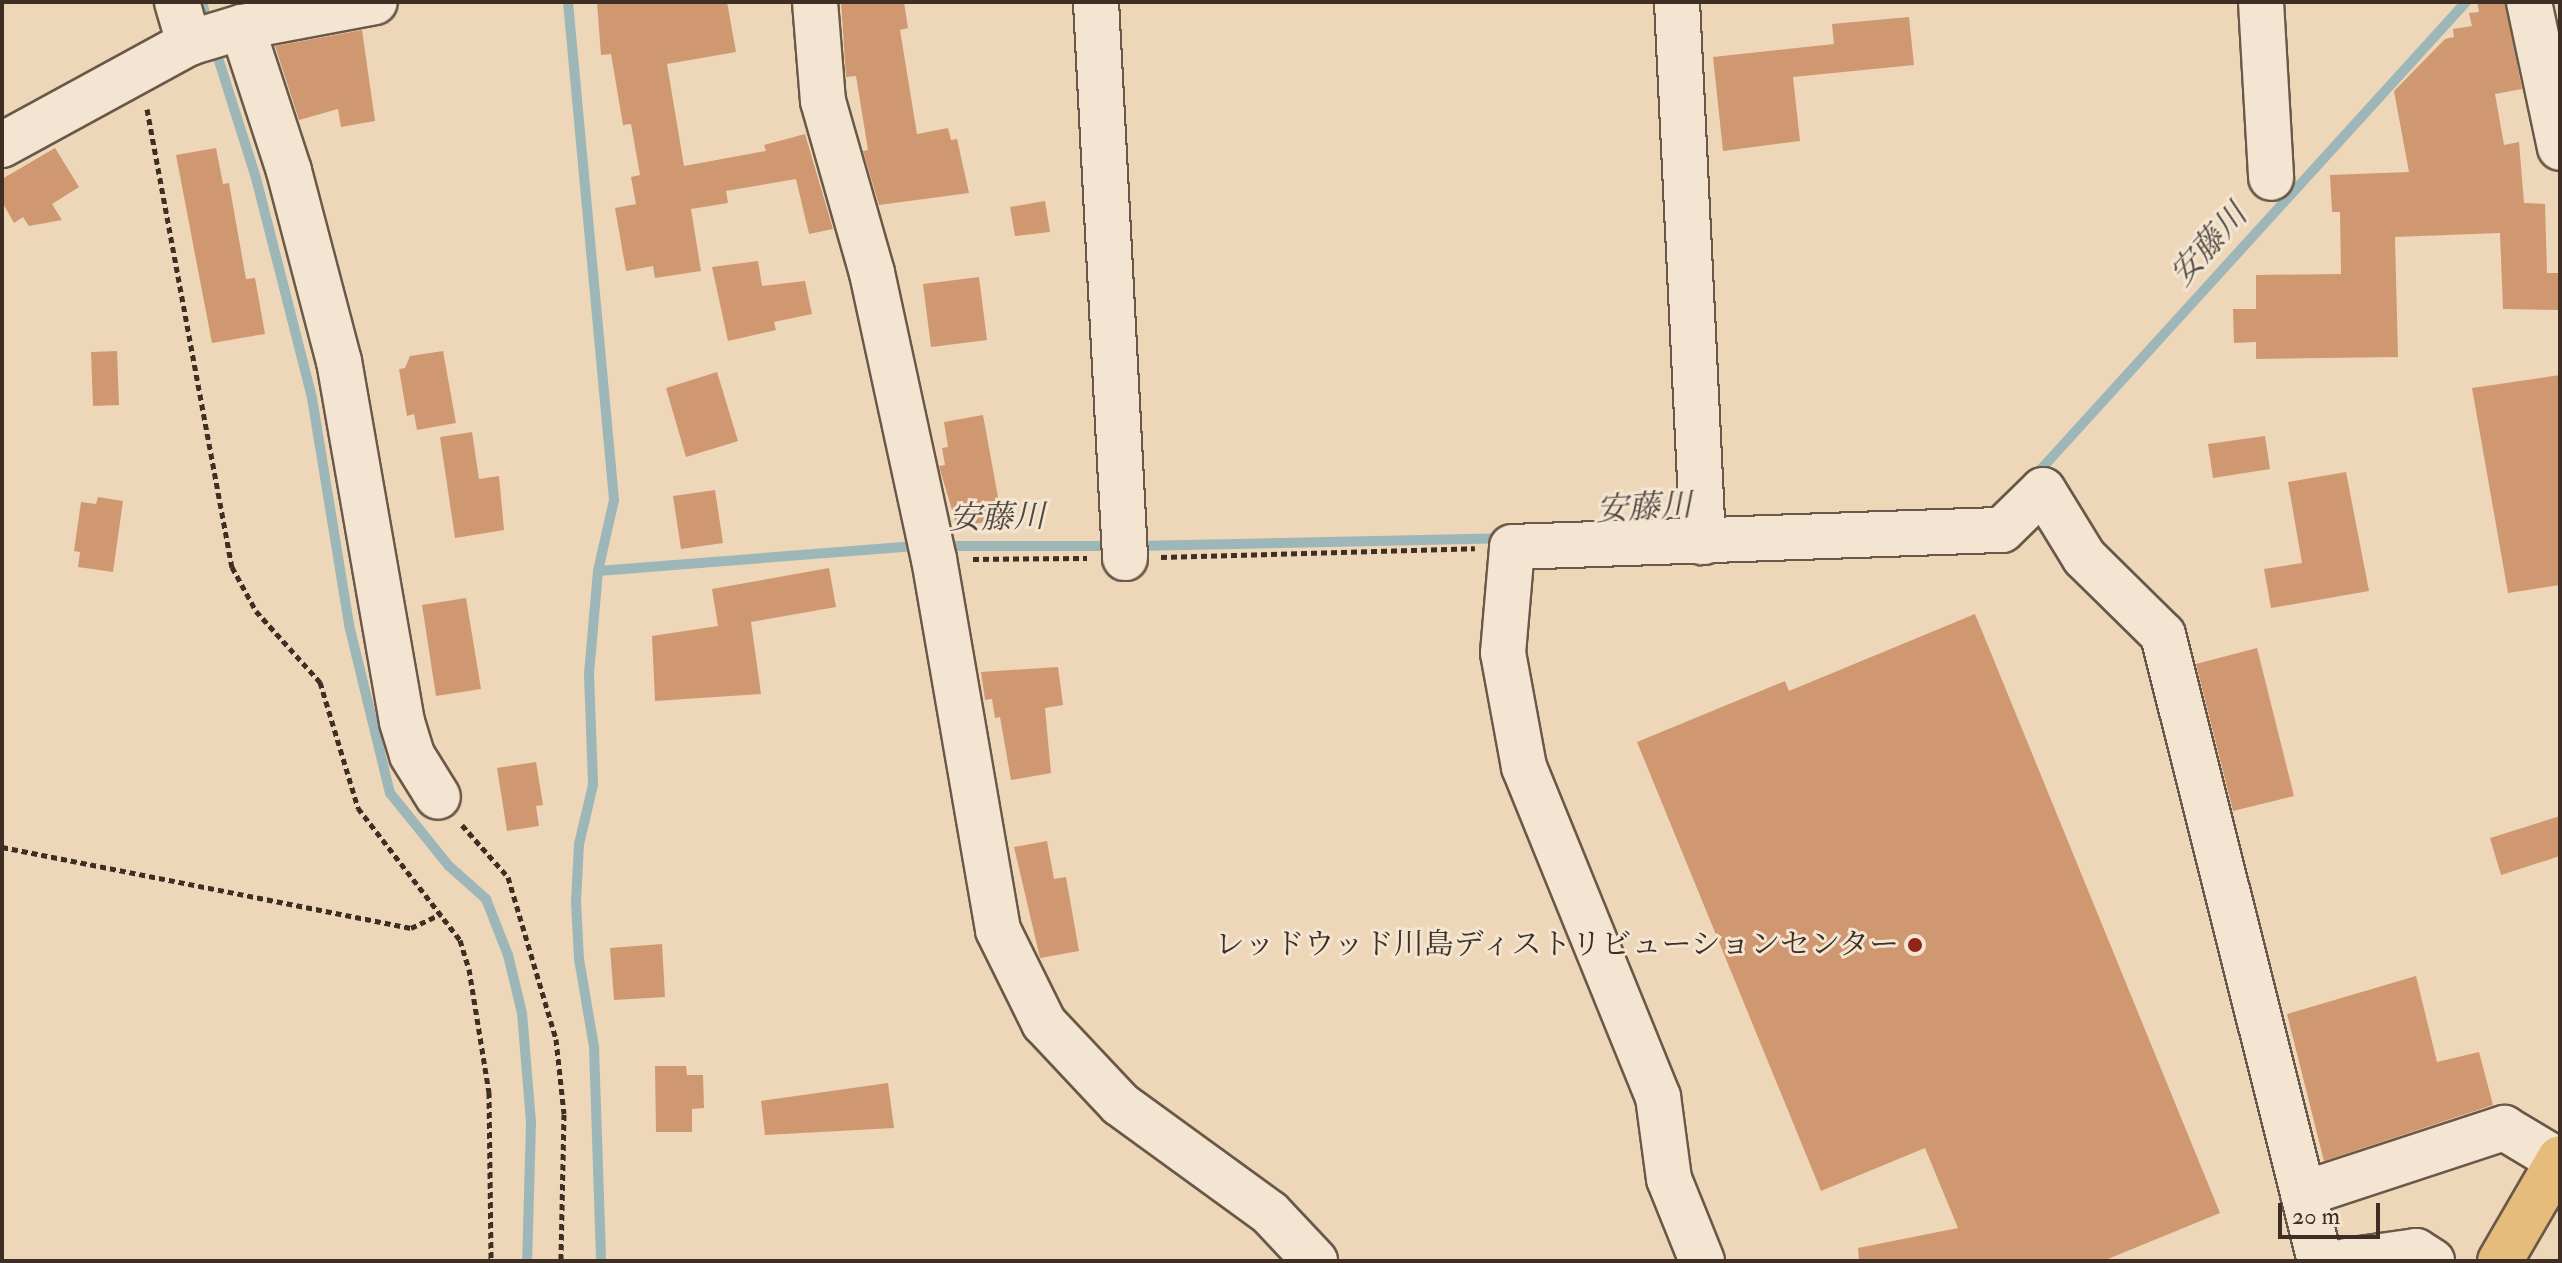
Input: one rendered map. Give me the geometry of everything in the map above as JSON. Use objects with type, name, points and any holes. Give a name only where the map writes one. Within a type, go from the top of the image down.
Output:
[{"type":"main road","points":[[2500,1261],[2559,1159]]},
{"type":"street","points":[[177,2],[189,43]]},
{"type":"street","points":[[2,145],[189,43],[242,27],[375,2]]},
{"type":"street","points":[[815,2],[823,101],[872,273],[934,559],[998,930],[1044,1023],[1120,1104],[1270,1213],[1315,1261]]},
{"type":"street","points":[[1096,2],[1125,558]]},
{"type":"street","points":[[1677,2],[1703,542]]},
{"type":"street","points":[[2261,2],[2271,178]]},
{"type":"street","points":[[2529,2],[2560,148]]},
{"type":"street","points":[[242,27],[289,171],[339,361],[402,722],[412,755],[438,797]]},
{"type":"street","points":[[1702,1261],[1669,1179],[1658,1097],[1524,767],[1503,653],[1512,547],[2002,530],[2043,490],[2084,557],[2163,635],[2320,1261]]},
{"type":"street","points":[[2303,1194],[2504,1128],[2559,1159]]},
{"type":"street","points":[[2346,1261],[2416,1251],[2432,1261]]},
{"type":"path","points":[[136,71],[232,567],[256,611],[320,682],[358,808],[460,940],[476,1001],[489,1092],[491,1261]]},
{"type":"path","points":[[934,559],[1125,558],[1512,547]]},
{"type":"path","points":[[438,797],[508,877],[535,957],[556,1039],[564,1114],[561,1261]]},
{"type":"path","points":[[2,847],[411,928],[441,914]]},
{"type":"building","points":[[597,2],[727,2],[736,52],[667,64],[684,166],[766,151],[764,145],[805,134],[833,229],[809,234],[796,179],[726,191],[728,203],[691,209],[701,271],[655,278],[653,266],[626,271],[615,208],[636,204],[631,177],[640,175],[631,124],[623,125],[611,54],[601,55]]},
{"type":"building","points":[[841,2],[904,2],[908,28],[900,30],[917,134],[948,128],[951,140],[957,139],[969,193],[879,205],[863,151],[868,150],[856,76],[846,77]]},
{"type":"building","points":[[2477,2],[2505,2],[2522,89],[2495,94],[2504,145],[2519,142],[2524,203],[2545,204],[2547,273],[2560,273],[2560,310],[2503,309],[2500,233],[2395,237],[2398,357],[2256,359],[2256,342],[2234,343],[2233,309],[2256,309],[2256,275],[2341,274],[2340,212],[2332,212],[2330,175],[2409,172],[2394,91],[2445,39],[2454,37],[2453,29],[2472,26],[2469,13],[2479,12]]},
{"type":"building","points":[[1909,17],[1914,65],[1793,77],[1800,141],[1723,151],[1713,57],[1834,44],[1832,24]]},
{"type":"building","points":[[362,30],[375,121],[341,127],[338,109],[299,120],[275,46]]},
{"type":"building","points":[[55,148],[79,187],[52,204],[62,220],[29,226],[23,217],[14,223],[2,202],[2,179]]},
{"type":"building","points":[[216,148],[223,184],[229,183],[246,279],[255,278],[265,334],[212,343],[176,155]]},
{"type":"building","points":[[1045,201],[1050,232],[1015,236],[1010,207]]},
{"type":"building","points":[[758,261],[762,286],[805,281],[812,314],[774,322],[776,330],[728,341],[712,267]]},
{"type":"building","points":[[979,277],[987,340],[931,347],[923,284]]},
{"type":"building","points":[[117,351],[119,405],[93,406],[91,352]]},
{"type":"building","points":[[443,351],[456,423],[417,430],[414,414],[407,416],[399,369],[405,368],[410,356]]},
{"type":"building","points":[[717,372],[738,441],[686,457],[666,388]]},
{"type":"building","points":[[2560,375],[2560,585],[2508,593],[2472,388]]},
{"type":"building","points":[[983,415],[1002,519],[957,527],[939,466],[945,465],[942,448],[948,447],[944,422]]},
{"type":"building","points":[[472,432],[479,479],[499,476],[504,530],[455,538],[440,437]]},
{"type":"building","points":[[2265,436],[2270,469],[2213,478],[2208,444]]},
{"type":"building","points":[[2346,472],[2369,591],[2271,608],[2264,569],[2302,563],[2288,482]]},
{"type":"building","points":[[715,490],[723,543],[681,549],[673,496]]},
{"type":"building","points":[[98,497],[123,501],[113,572],[78,567],[80,552],[74,551],[81,502],[96,504]]},
{"type":"building","points":[[829,568],[836,607],[751,622],[761,694],[655,701],[652,636],[718,626],[712,589]]},
{"type":"building","points":[[466,598],[481,689],[436,696],[422,605]]},
{"type":"building","name":"レッドウッド川島ディストリビューションセンター","points":[[1975,614],[2220,1213],[2103,1261],[1859,1261],[1858,1248],[1958,1228],[1925,1148],[1821,1191],[1637,742],[1785,681],[1789,691]]},
{"type":"building","points":[[2257,648],[2294,796],[2233,811],[2196,664]]},
{"type":"building","points":[[1058,667],[1063,705],[1045,708],[1051,773],[1011,780],[1000,717],[995,718],[992,699],[985,700],[981,672]]},
{"type":"building","points":[[536,762],[543,805],[536,806],[539,826],[507,831],[497,768]]},
{"type":"building","points":[[2560,816],[2560,856],[2501,875],[2490,838]]},
{"type":"building","points":[[1047,841],[1054,879],[1066,877],[1079,951],[1040,958],[1014,847]]},
{"type":"building","points":[[662,944],[665,997],[614,1000],[610,948]]},
{"type":"building","points":[[2416,976],[2437,1062],[2479,1052],[2493,1105],[2324,1161],[2287,1014]]},
{"type":"building","points":[[655,1066],[686,1066],[687,1075],[703,1075],[704,1108],[692,1109],[692,1132],[656,1132]]},
{"type":"building","points":[[888,1083],[894,1128],[765,1135],[761,1101]]},
{"type":"waterway","points":[[202,2],[208,25]]},
{"type":"waterway","points":[[568,2],[614,500],[598,571],[589,674],[593,785],[579,844],[576,902],[579,959],[594,1047],[601,1261]]},
{"type":"waterway","name":"安藤川","points":[[2033,478],[2466,2]]},
{"type":"waterway","points":[[214,45],[256,178],[312,398],[349,625],[390,793],[449,866],[486,899],[508,955],[522,1013],[531,1122],[527,1261]]},
{"type":"waterway","name":"安藤川","points":[[1135,546],[1503,538]]},
{"type":"waterway","name":"安藤川","points":[[598,571],[919,546]]},
{"type":"waterway","name":"安藤川","points":[[943,546],[1115,546]]},
{"type":"place","name":"レッドウッド川島ディストリビューションセンター","points":[[1915,945]]}]
